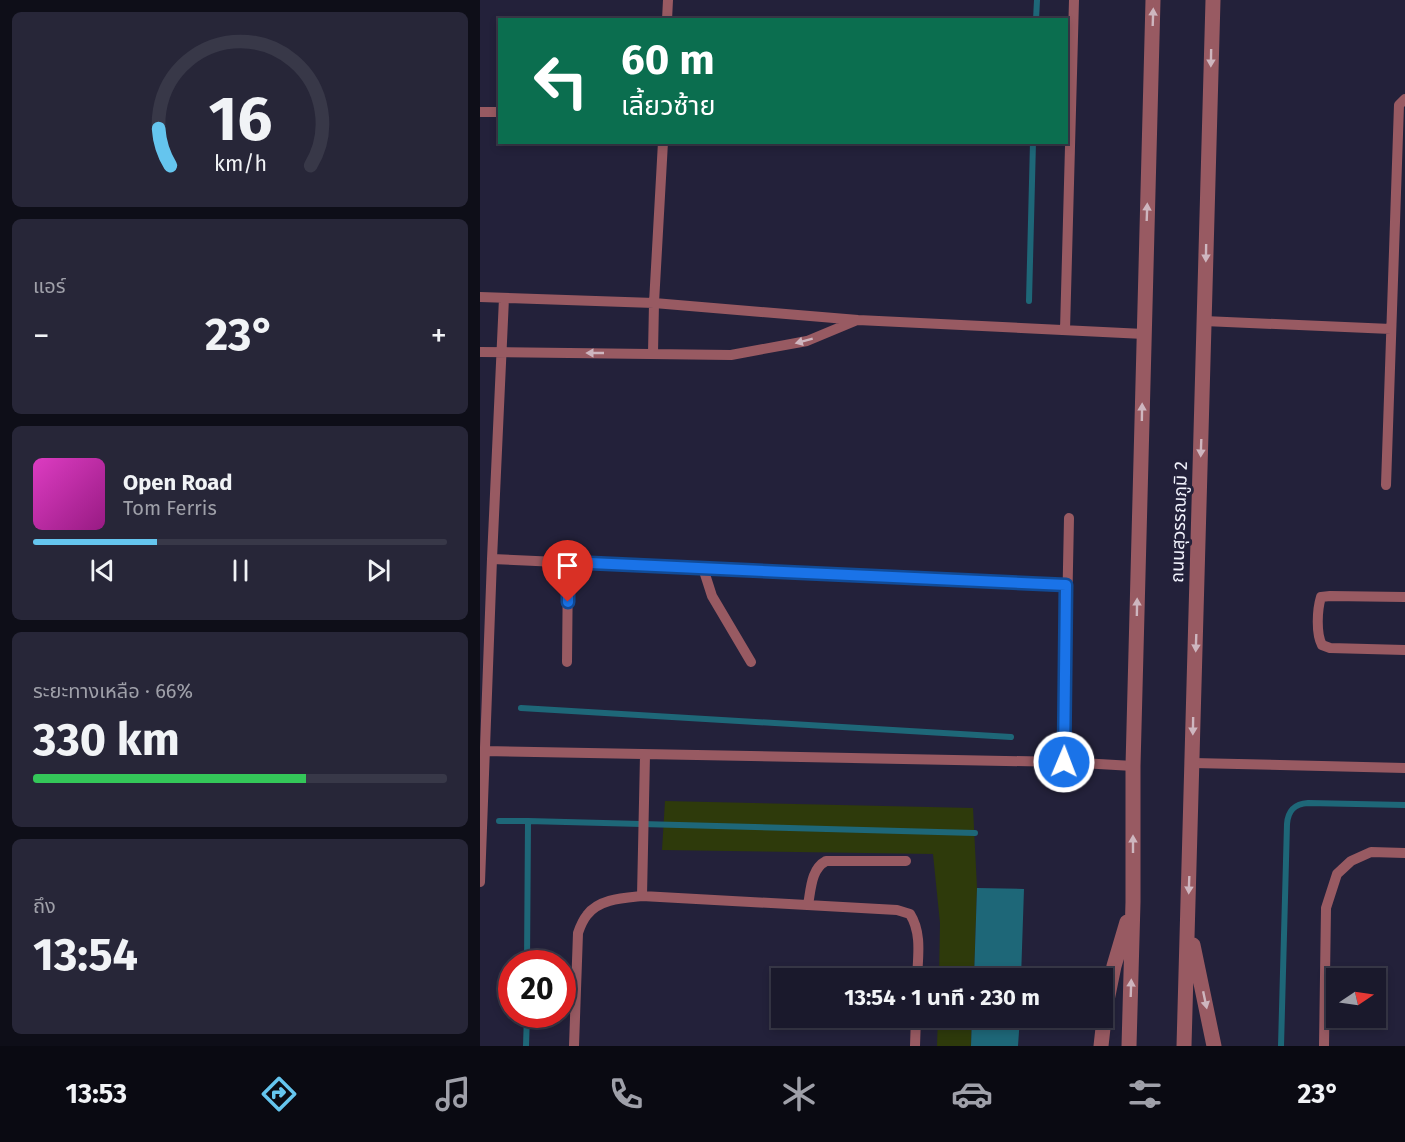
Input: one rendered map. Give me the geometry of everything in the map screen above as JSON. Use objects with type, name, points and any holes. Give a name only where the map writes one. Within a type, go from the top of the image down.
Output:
[{"type":"street","points":[[1130,1046],[1133,766],[1153,0]]},
{"type":"street","name":"ถนนสุวรรณภูมิ 2","points":[[1184,1046],[1213,0]]},
{"type":"street","points":[[1101,1046],[1105,1010],[1114,966],[1133,902]]},
{"type":"street","points":[[1188,922],[1214,1046]]},
{"type":"lane","points":[[667,18],[668,0]]},
{"type":"lane","points":[[1065,330],[1074,0]]},
{"type":"lane","points":[[1386,485],[1400,105],[1405,99]]},
{"type":"lane","points":[[480,112],[498,112]]},
{"type":"lane","points":[[653,353],[663,144]]},
{"type":"lane","points":[[480,297],[654,303],[858,320],[1144,334]]},
{"type":"lane","points":[[480,882],[504,298]]},
{"type":"lane","points":[[480,352],[731,355],[807,341],[858,320]]},
{"type":"lane","points":[[1204,321],[1391,329]]},
{"type":"lane","points":[[1064,762],[1069,518]]},
{"type":"lane","points":[[492,559],[1066,585]]},
{"type":"lane","points":[[567,662],[568,562]]},
{"type":"lane","points":[[703,568],[712,596],[751,662]]},
{"type":"lane","points":[[1405,597],[1321,597],[1317,608],[1319,640],[1322,645],[1330,648],[1405,650]]},
{"type":"lane","points":[[484,751],[1064,762],[1133,766]]},
{"type":"lane","points":[[642,896],[645,755]]},
{"type":"lane","points":[[1192,764],[1405,768]]},
{"type":"lane","points":[[1324,1046],[1326,908],[1337,874],[1351,861],[1371,852],[1405,853]]},
{"type":"lane","points":[[808,905],[815,871],[826,861],[906,861]]},
{"type":"lane","points":[[574,1046],[578,933],[586,916],[595,906],[618,898],[642,896],[897,910],[909,914],[915,923],[919,940],[918,968]]},
{"type":"lane","points":[[915,1046],[916,1028]]},
{"type":"shaded area","points":[[665,801],[973,808],[977,888],[974,968],[939,968],[940,923],[933,854],[662,850]]},
{"type":"shaded area","points":[[977,888],[1024,889],[1021,968],[974,968]]},
{"type":"shaded area","points":[[938,1028],[972,1028],[971,1046],[937,1046]]},
{"type":"shaded area","points":[[972,1028],[1019,1028],[1018,1046],[971,1046]]},
{"type":"waterway","points":[[1036,18],[1037,0]]},
{"type":"waterway","points":[[1029,301],[1033,144]]},
{"type":"waterway","points":[[521,708],[1011,737]]},
{"type":"waterway","points":[[1281,1046],[1287,824],[1290,812],[1295,807],[1308,803],[1405,805]]},
{"type":"waterway","points":[[499,821],[528,821]]},
{"type":"waterway","points":[[527,950],[528,821],[975,833]]},
{"type":"waterway","points":[[526,1046],[527,1028]]},
{"type":"route","points":[[568,602],[568,562],[1066,585],[1064,762]]}]
